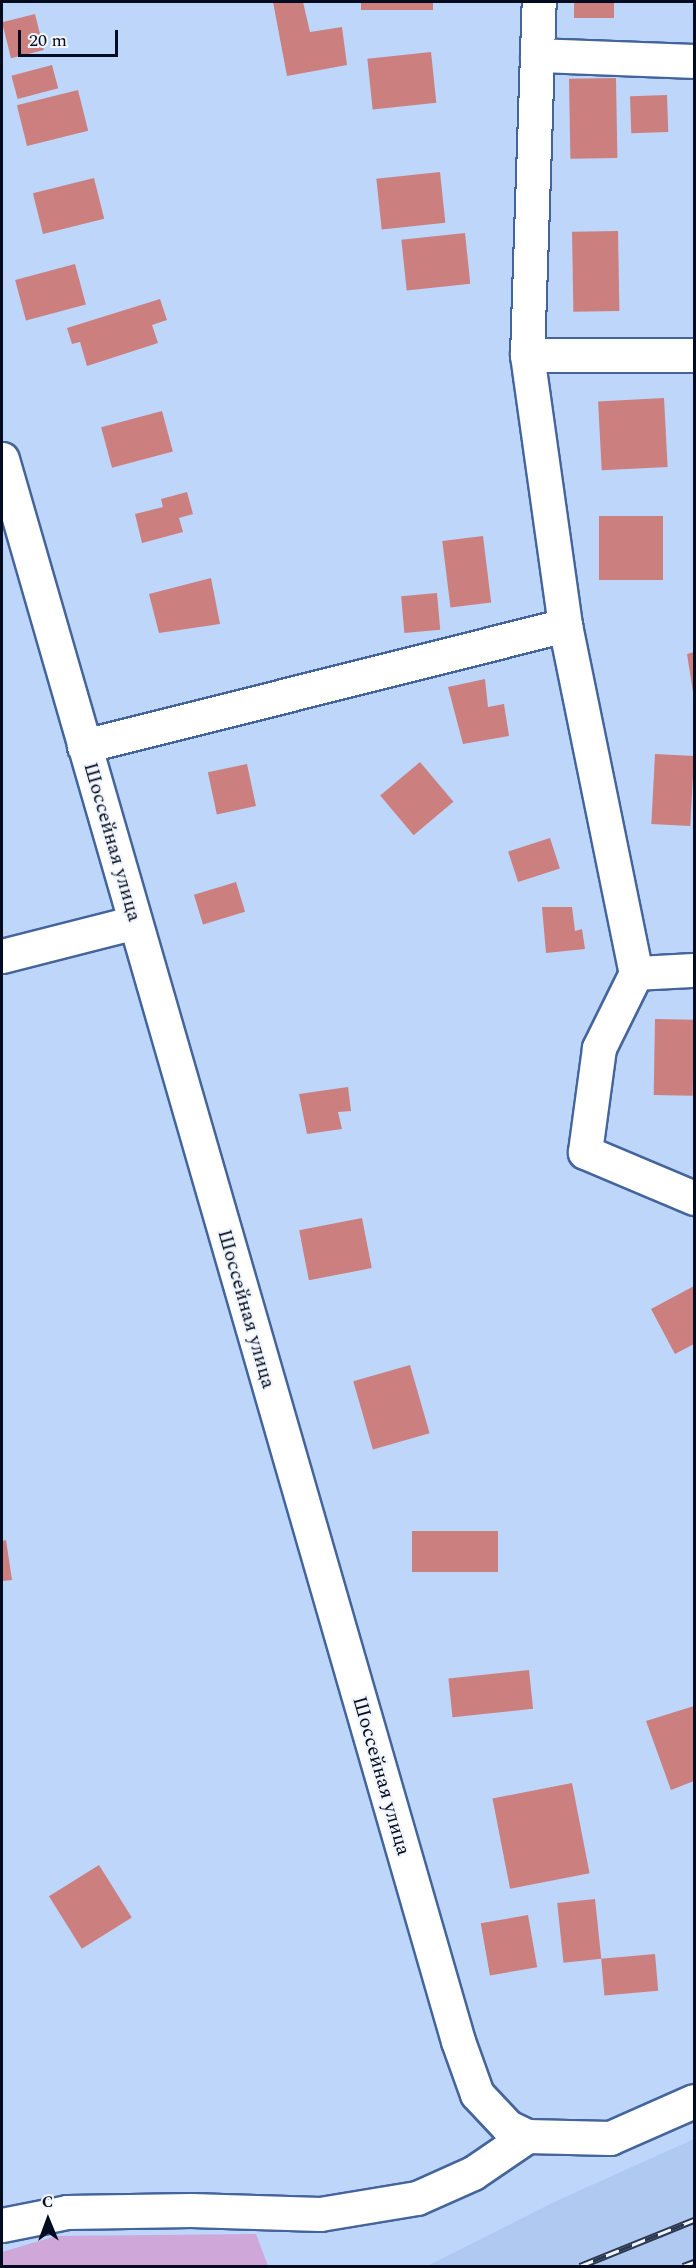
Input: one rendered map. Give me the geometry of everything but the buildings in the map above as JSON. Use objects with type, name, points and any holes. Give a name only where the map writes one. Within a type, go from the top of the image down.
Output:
[{"type":"street","points":[[539,2],[526,355],[565,625],[636,973],[599,1047],[585,1152],[694,1198]]},
{"type":"street","points":[[537,55],[694,61]]},
{"type":"street","points":[[526,355],[694,355]]},
{"type":"street","name":"Шоссейная улица","points":[[2,459],[458,2041],[477,2094],[508,2127],[527,2136]]},
{"type":"street","points":[[84,746],[565,625]]},
{"type":"street","points":[[2,956],[135,922]]},
{"type":"street","points":[[636,973],[694,970]]},
{"type":"street","points":[[2,2225],[67,2212],[192,2210],[320,2214],[415,2186],[473,2173],[527,2136],[610,2138],[694,2101]]},
{"type":"shaded area","points":[[694,2139],[694,2266],[427,2266],[554,2202]]},
{"type":"shaded area","points":[[256,2234],[268,2266],[2,2266],[2,2252],[56,2236]]},
{"type":"railway","points":[[580,2266],[694,2220]]},
{"type":"railway","points":[[683,2266],[694,2262]]}]
